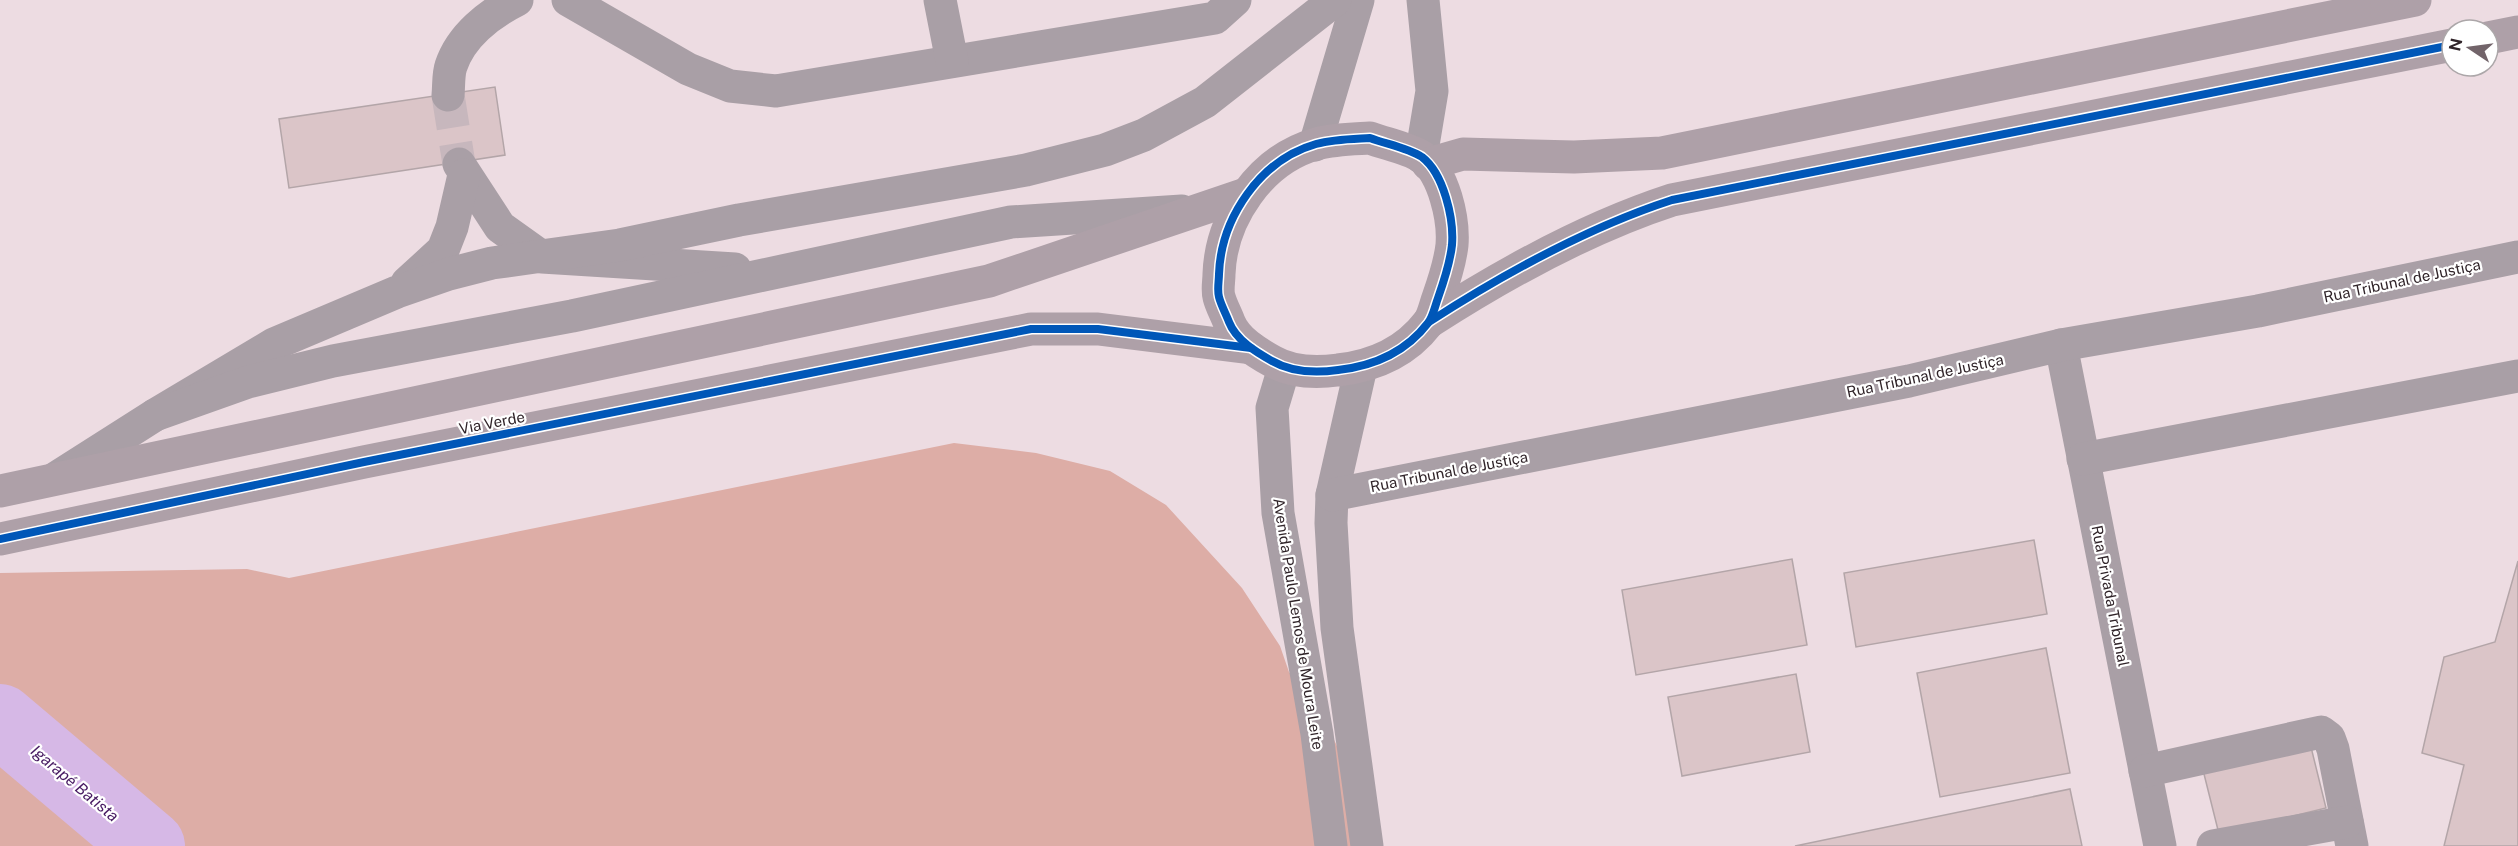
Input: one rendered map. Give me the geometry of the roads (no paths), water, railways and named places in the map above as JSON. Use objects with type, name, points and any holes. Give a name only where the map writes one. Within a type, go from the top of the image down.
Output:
[{"type":"main road","points":[[1425,160],[1463,154],[1574,157],[1662,153],[2415,0]]},
{"type":"main road","points":[[2500,36],[2518,32]]},
{"type":"main road","points":[[1429,322],[1445,278],[1452,244],[1449,211],[1438,177],[1425,160],[1371,138],[1342,139],[1315,145],[1279,164],[1246,194],[1229,223],[1219,258],[1218,295],[1231,326],[1251,348],[1284,368],[1326,372],[1361,367],[1386,359],[1405,346],[1429,322],[1466,298],[1590,230],[1627,214],[1671,200],[2440,47]]},
{"type":"main road","points":[[0,492],[989,281],[1192,210],[1246,194]]},
{"type":"main road","name":"Via Verde","points":[[0,539],[353,465],[1031,329],[1098,329],[1251,348]]},
{"type":"street","points":[[448,95],[450,67],[464,42],[492,12],[517,0]]},
{"type":"street","points":[[568,0],[661,55],[730,86],[776,91],[1215,18],[1235,0]]},
{"type":"street","points":[[940,0],[952,61]]},
{"type":"street","points":[[53,480],[155,415],[274,344],[397,292],[449,274],[492,263],[620,245],[739,220],[1026,170],[1105,150],[1144,135],[1205,102],[1335,0]]},
{"type":"street","points":[[1315,145],[1358,0]]},
{"type":"street","points":[[1423,0],[1432,91],[1425,160]]},
{"type":"street","points":[[397,292],[443,250],[452,227],[462,169],[500,227],[542,257],[773,272]]},
{"type":"street","points":[[155,415],[249,382],[333,361],[572,316],[1011,222],[1192,210]]},
{"type":"street","name":"Rua Tribunal de Justiça","points":[[1332,495],[1887,385],[2061,345],[2258,311],[2518,257]]},
{"type":"street","name":"Rua Privada Tribunal","points":[[2061,345],[2160,846]]},
{"type":"street","points":[[1361,367],[1332,495],[1332,561],[1337,628],[1367,846]]},
{"type":"street","name":"Avenida Paulo Lemos de Moura Leite","points":[[1284,368],[1272,408],[1278,513],[1317,734],[1331,846]]},
{"type":"street","points":[[2083,459],[2518,376]]},
{"type":"street","points":[[2145,771],[2321,732],[2329,738],[2350,834],[2213,846]]},
{"type":"waterway","name":"Igarapé Batista","points":[[0,720],[149,846]]},
{"type":"tunnel","points":[[448,95],[459,164]]}]
